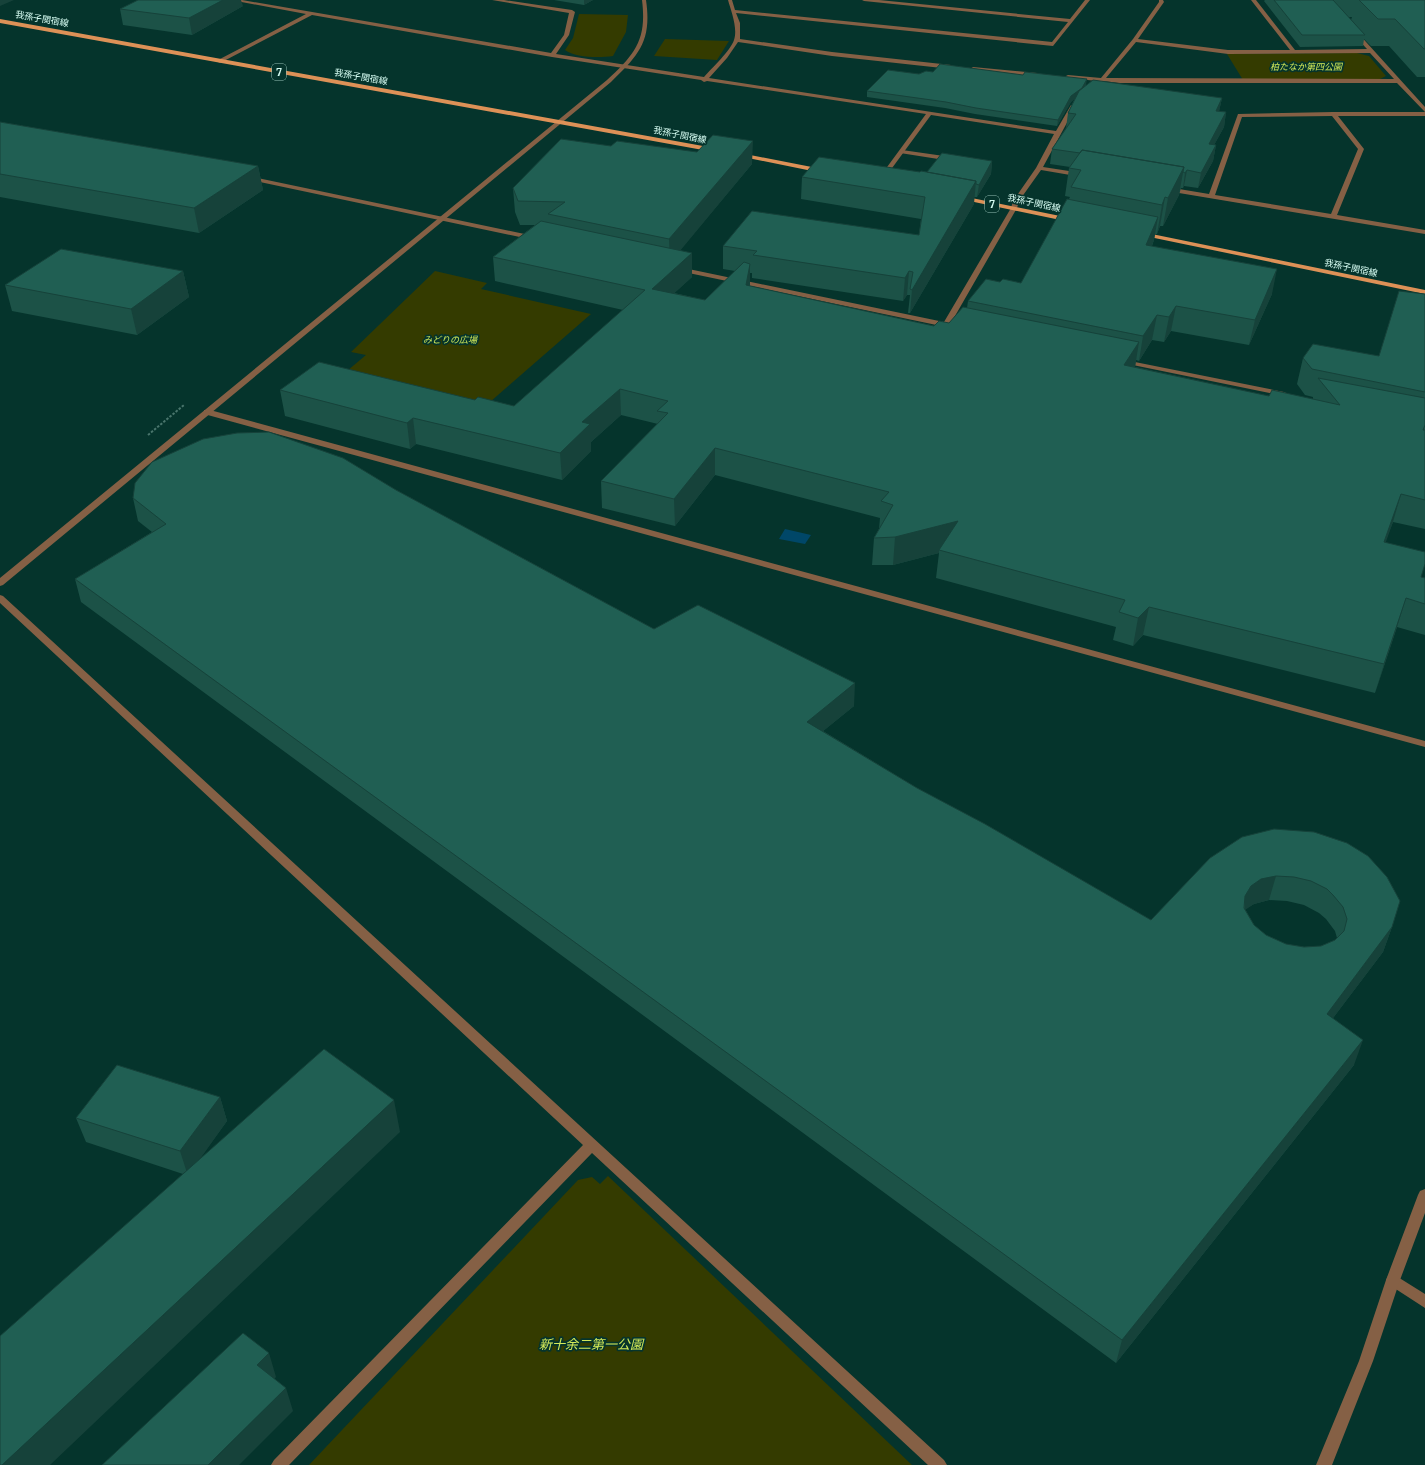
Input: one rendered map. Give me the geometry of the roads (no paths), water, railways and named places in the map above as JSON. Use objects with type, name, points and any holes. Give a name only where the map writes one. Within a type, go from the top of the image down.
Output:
[{"type":"main road","name":"我孫子関宿線","points":[[0,21],[718,151]]},
{"type":"main road","points":[[734,154],[826,171]]},
{"type":"main road","points":[[872,180],[887,183]]},
{"type":"main road","name":"我孫子関宿線","points":[[954,196],[1075,221]]},
{"type":"main road","name":"我孫子関宿線","points":[[1137,233],[1425,292]]},
{"type":"street","points":[[234,0],[704,80],[1057,133]]},
{"type":"street","points":[[494,0],[572,12],[570,29],[566,38],[552,55]]},
{"type":"street","points":[[0,582],[208,412],[624,67],[634,56],[646,33],[647,19],[644,0]]},
{"type":"street","points":[[704,80],[737,40],[737,23],[730,0]]},
{"type":"street","points":[[864,0],[1071,21]]},
{"type":"street","points":[[733,11],[1052,44],[1088,0]]},
{"type":"street","points":[[1098,85],[1135,40],[1162,2],[1161,0]]},
{"type":"street","points":[[1253,0],[1294,52]]},
{"type":"street","points":[[220,61],[312,13]]},
{"type":"street","points":[[1353,31],[1425,110]]},
{"type":"street","points":[[737,40],[832,54],[957,68]]},
{"type":"street","points":[[1135,40],[1228,52],[1370,51]]},
{"type":"street","points":[[965,69],[1045,76]]},
{"type":"street","points":[[1058,77],[1120,82],[1398,81]]},
{"type":"street","points":[[670,267],[950,326],[1014,208],[1016,201],[1039,168],[1074,104],[1080,100]]},
{"type":"street","points":[[880,181],[930,114]]},
{"type":"street","points":[[1333,114],[1361,149],[1333,217]]},
{"type":"street","points":[[1211,196],[1240,115],[1425,114]]},
{"type":"street","points":[[902,152],[958,160]]},
{"type":"street","points":[[1039,168],[1086,176]]},
{"type":"street","points":[[239,176],[539,239]]},
{"type":"street","points":[[1156,187],[1425,232]]},
{"type":"street","points":[[1116,360],[1294,396]]},
{"type":"street","points":[[208,412],[1425,744]]},
{"type":"street","points":[[0,598],[938,1465]]},
{"type":"street","points":[[280,1465],[591,1145]]},
{"type":"street","points":[[1324,1465],[1366,1361],[1393,1280],[1425,1195]]},
{"type":"street","points":[[1393,1280],[1425,1302]]},
{"type":"water","points":[[785,529],[811,535],[805,544],[779,539]]},
{"type":"park label","name":"柏たなか第四公園","points":[[1306,67]]},
{"type":"park label","name":"みどりの広場","points":[[450,340]]},
{"type":"park label","name":"新十余二第一公園","points":[[591,1344]]}]
